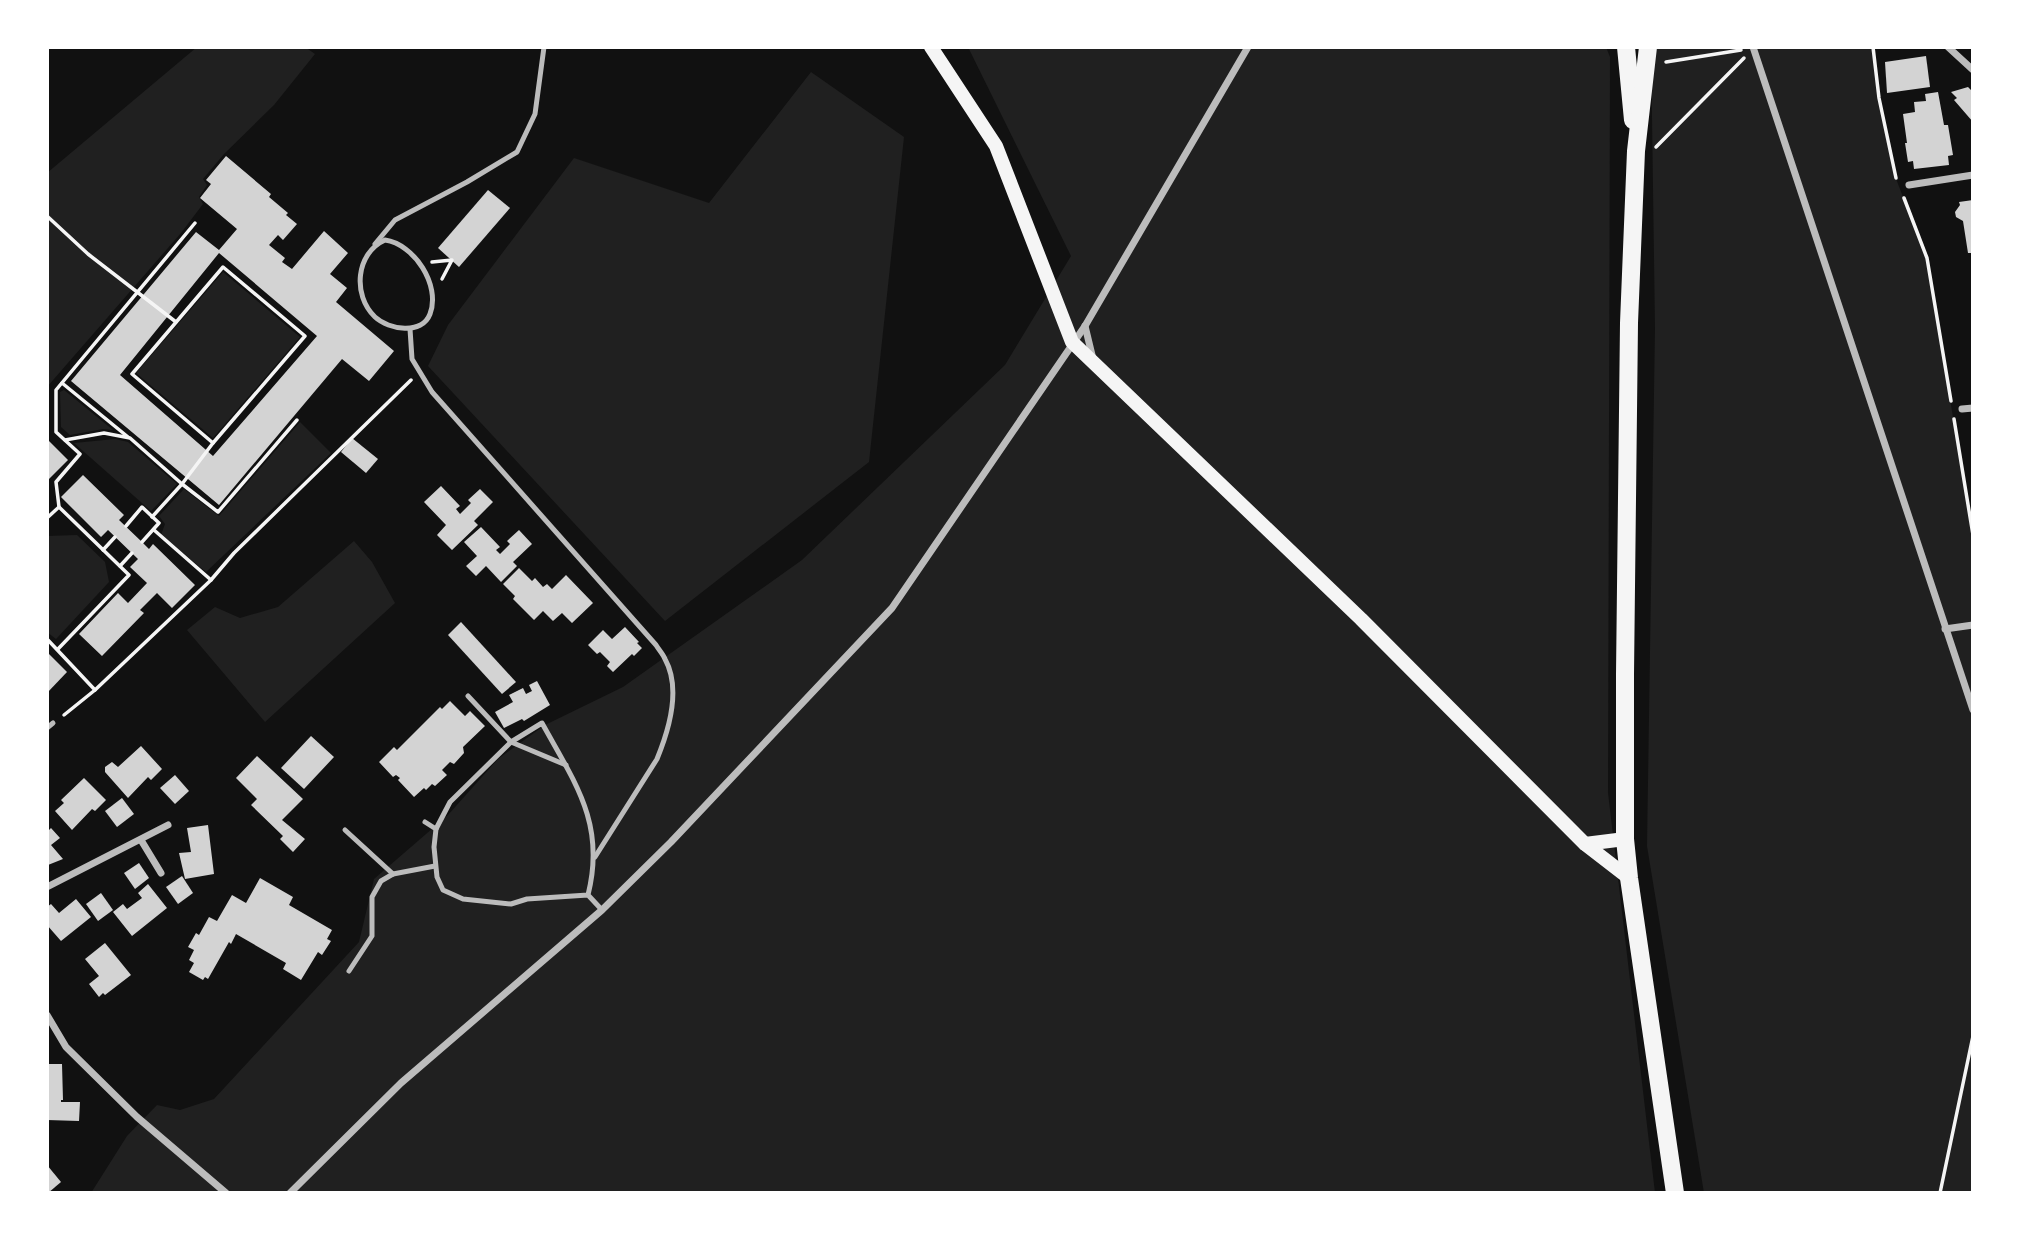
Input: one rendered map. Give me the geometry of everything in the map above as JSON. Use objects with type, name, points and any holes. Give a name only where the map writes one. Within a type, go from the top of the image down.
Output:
[{"type":"main road","points":[[931,47],[996,146],[1072,342],[1094,360],[1361,619],[1586,844],[1629,878]]},
{"type":"main road","points":[[1626,47],[1635,160]]},
{"type":"main road","points":[[1647,56],[1635,160],[1629,323],[1625,839],[1675,1193]]},
{"type":"main road","points":[[1586,844],[1625,839]]},
{"type":"street","points":[[290,1193],[401,1083],[602,910],[671,842],[892,608],[1085,326],[1248,47]]},
{"type":"street","points":[[1948,47],[1973,71]]},
{"type":"street","points":[[1754,48],[1973,710]]},
{"type":"street","points":[[1909,185],[1973,175]]},
{"type":"street","points":[[1085,326],[1094,360]]},
{"type":"street","points":[[1962,409],[1973,408]]},
{"type":"street","points":[[1945,629],[1973,625]]},
{"type":"street","points":[[47,887],[168,825]]},
{"type":"street","points":[[141,840],[161,873]]},
{"type":"street","points":[[47,1015],[66,1047],[137,1117],[226,1193]]},
{"type":"lane","points":[[375,244],[385,240],[395,241],[422,266],[430,284],[433,303],[429,316],[420,326],[410,329],[390,326],[375,317],[364,298],[360,273],[362,263],[375,244],[395,220],[517,152],[535,114],[544,47]]},
{"type":"lane","points":[[410,329],[412,359],[432,393],[656,645],[666,660],[671,680],[672,707],[664,741],[657,758],[594,857]]},
{"type":"lane","points":[[468,696],[511,742],[566,765]]},
{"type":"lane","points":[[47,728],[53,723]]},
{"type":"lane","points":[[542,723],[566,765],[585,806],[593,833],[594,872],[588,895],[527,899],[511,904],[463,899],[443,890],[437,877],[434,847],[436,829],[450,802],[511,742],[542,723]]},
{"type":"lane","points":[[425,822],[436,829]]},
{"type":"lane","points":[[345,830],[393,874]]},
{"type":"lane","points":[[349,971],[372,936],[372,897],[381,881],[393,874],[435,866]]},
{"type":"lane","points":[[588,895],[602,910]]},
{"type":"path","points":[[1873,47],[1879,98],[1894,171],[1927,258],[1973,535]]},
{"type":"path","points":[[1635,160],[1754,48]]},
{"type":"path","points":[[1647,56],[1754,48]]},
{"type":"path","points":[[47,216],[88,254],[176,322]]},
{"type":"path","points":[[58,649],[129,575],[59,507],[56,482],[80,454],[56,432],[56,390],[195,223]]},
{"type":"path","points":[[152,517],[305,336],[223,267],[132,374],[213,443]]},
{"type":"path","points":[[53,723],[95,690],[211,580],[234,553],[420,371]]},
{"type":"path","points":[[62,383],[218,512],[297,420]]},
{"type":"path","points":[[65,440],[104,433],[130,438]]},
{"type":"path","points":[[47,518],[59,507]]},
{"type":"path","points":[[126,526],[142,507],[159,523],[142,542]]},
{"type":"path","points":[[154,530],[211,580]]},
{"type":"path","points":[[103,550],[115,537]]},
{"type":"path","points":[[120,566],[132,553]]},
{"type":"path","points":[[47,639],[95,690]]},
{"type":"path","points":[[1940,1193],[1973,1036]]},
{"type":"shaded area","points":[[197,47],[305,47],[315,54],[274,105],[224,154],[203,179],[207,185],[199,197],[203,204],[47,387],[47,173]]},
{"type":"shaded area","points":[[968,47],[1606,47],[1610,57],[1608,793],[1655,1193],[91,1193],[127,1136],[157,1105],[180,1110],[214,1099],[359,942],[374,879],[448,815],[498,759],[545,725],[623,687],[802,560],[1005,365],[1071,256]]},
{"type":"shaded area","points":[[1651,47],[1873,47],[1878,98],[1893,171],[1927,259],[1973,539],[1973,1193],[1704,1193],[1647,846],[1655,328]]},
{"type":"shaded area","points":[[811,72],[904,137],[869,462],[665,621],[428,366],[448,325],[574,158],[709,203]]},
{"type":"shaded area","points":[[223,272],[300,337],[213,438],[136,373]]},
{"type":"shaded area","points":[[64,390],[113,430],[103,429],[70,435],[61,427],[60,392]]},
{"type":"shaded area","points":[[300,422],[331,453],[206,572],[161,535],[165,524],[159,516],[184,489],[219,516]]},
{"type":"shaded area","points":[[115,439],[128,442],[177,484],[151,511],[74,443]]},
{"type":"shaded area","points":[[77,535],[105,562],[109,582],[56,639],[47,632],[47,536]]},
{"type":"shaded area","points":[[354,541],[372,562],[395,603],[265,722],[187,630],[215,607],[240,618],[278,607]]},
{"type":"building","points":[[1926,56],[1930,87],[1887,93],[1885,62]]},
{"type":"building","points":[[1968,87],[1973,92],[1973,122],[1954,100],[1957,98],[1951,92]]},
{"type":"building","points":[[1938,92],[1953,155],[1948,156],[1949,165],[1914,169],[1913,161],[1908,162],[1903,114],[1915,112],[1914,102],[1926,101],[1925,94]]},
{"type":"building","points":[[226,156],[271,194],[269,197],[297,224],[283,240],[278,235],[269,245],[285,258],[282,262],[292,269],[324,231],[348,253],[330,274],[347,288],[336,302],[394,351],[369,381],[342,359],[219,505],[71,381],[196,232],[219,250],[237,229],[200,198],[211,184],[206,180]],"holes":[[[219,253],[317,336],[213,456],[120,375]]]},
{"type":"building","points":[[488,190],[510,208],[459,267],[438,248]]},
{"type":"building","points":[[1973,200],[1973,253],[1968,253],[1963,221],[1956,217],[1955,212],[1959,202]]},
{"type":"building","points":[[352,438],[378,459],[366,473],[341,452]]},
{"type":"building","points":[[47,439],[68,460],[47,481]]},
{"type":"building","points":[[83,475],[124,515],[119,520],[149,549],[153,544],[195,585],[172,608],[157,593],[140,610],[144,613],[102,656],[79,634],[118,593],[128,603],[147,583],[130,567],[138,559],[108,530],[101,537],[61,497]]},
{"type":"building","points":[[441,486],[460,506],[456,509],[460,514],[471,503],[468,500],[480,489],[493,502],[474,521],[478,525],[452,550],[437,535],[446,525],[424,502]]},
{"type":"building","points":[[481,527],[500,547],[496,550],[500,554],[510,544],[507,541],[519,530],[532,544],[513,562],[517,566],[501,582],[486,566],[476,576],[466,566],[477,556],[464,542]]},
{"type":"building","points":[[519,568],[532,581],[535,578],[543,587],[547,584],[552,589],[566,575],[593,603],[572,623],[562,613],[553,621],[543,611],[534,620],[513,599],[515,596],[503,584]]},
{"type":"building","points":[[461,622],[516,682],[502,694],[448,635]]},
{"type":"building","points":[[625,627],[642,648],[613,672],[607,666],[610,662],[588,645],[603,630],[612,639]]},
{"type":"building","points":[[47,652],[67,672],[47,693]]},
{"type":"building","points":[[537,681],[550,705],[524,721],[522,719],[504,728],[495,712],[513,702],[509,695],[523,688],[526,694],[532,691],[529,685]]},
{"type":"building","points":[[450,701],[465,716],[470,711],[485,726],[463,747],[464,753],[454,764],[450,762],[442,770],[447,775],[435,786],[432,784],[426,790],[424,788],[414,797],[398,780],[400,778],[396,775],[393,777],[379,762],[394,747],[397,750],[440,707],[442,709]]},
{"type":"building","points":[[311,736],[334,757],[304,789],[281,768]]},
{"type":"building","points":[[141,746],[162,769],[151,780],[148,777],[128,798],[105,772],[105,767],[112,762],[118,767]]},
{"type":"building","points":[[257,756],[303,799],[282,820],[305,839],[293,852],[280,839],[283,836],[251,805],[257,799],[236,778]]},
{"type":"building","points":[[175,775],[189,791],[175,804],[160,788]]},
{"type":"building","points":[[84,778],[106,800],[95,811],[92,809],[72,830],[55,811],[64,803],[61,800]]},
{"type":"building","points":[[122,798],[134,814],[117,827],[105,811]]},
{"type":"building","points":[[208,825],[214,874],[185,879],[179,853],[191,852],[187,828]]},
{"type":"building","points":[[51,828],[60,838],[51,845],[63,859],[48,865],[47,832]]},
{"type":"building","points":[[139,863],[149,878],[135,889],[124,873]]},
{"type":"building","points":[[182,876],[193,893],[178,904],[166,887]]},
{"type":"building","points":[[260,878],[293,897],[289,905],[332,930],[327,939],[331,941],[322,955],[318,952],[301,980],[283,969],[286,963],[236,934],[208,979],[205,977],[203,980],[189,972],[194,963],[189,960],[194,950],[188,947],[196,933],[199,935],[209,917],[217,921],[232,895],[246,903]]},
{"type":"building","points":[[148,884],[167,908],[132,936],[113,912],[123,904],[127,909],[142,898],[138,893]]},
{"type":"building","points":[[101,893],[113,910],[98,921],[86,904]]},
{"type":"building","points":[[76,899],[91,917],[61,941],[47,925],[47,907],[51,904],[59,913]]},
{"type":"building","points":[[105,943],[131,975],[99,997],[89,984],[99,976],[85,959]]},
{"type":"building","points":[[47,1064],[62,1064],[61,1102],[80,1102],[79,1121],[47,1120]]},
{"type":"building","points":[[47,1165],[61,1182],[48,1193],[47,1193]]}]
